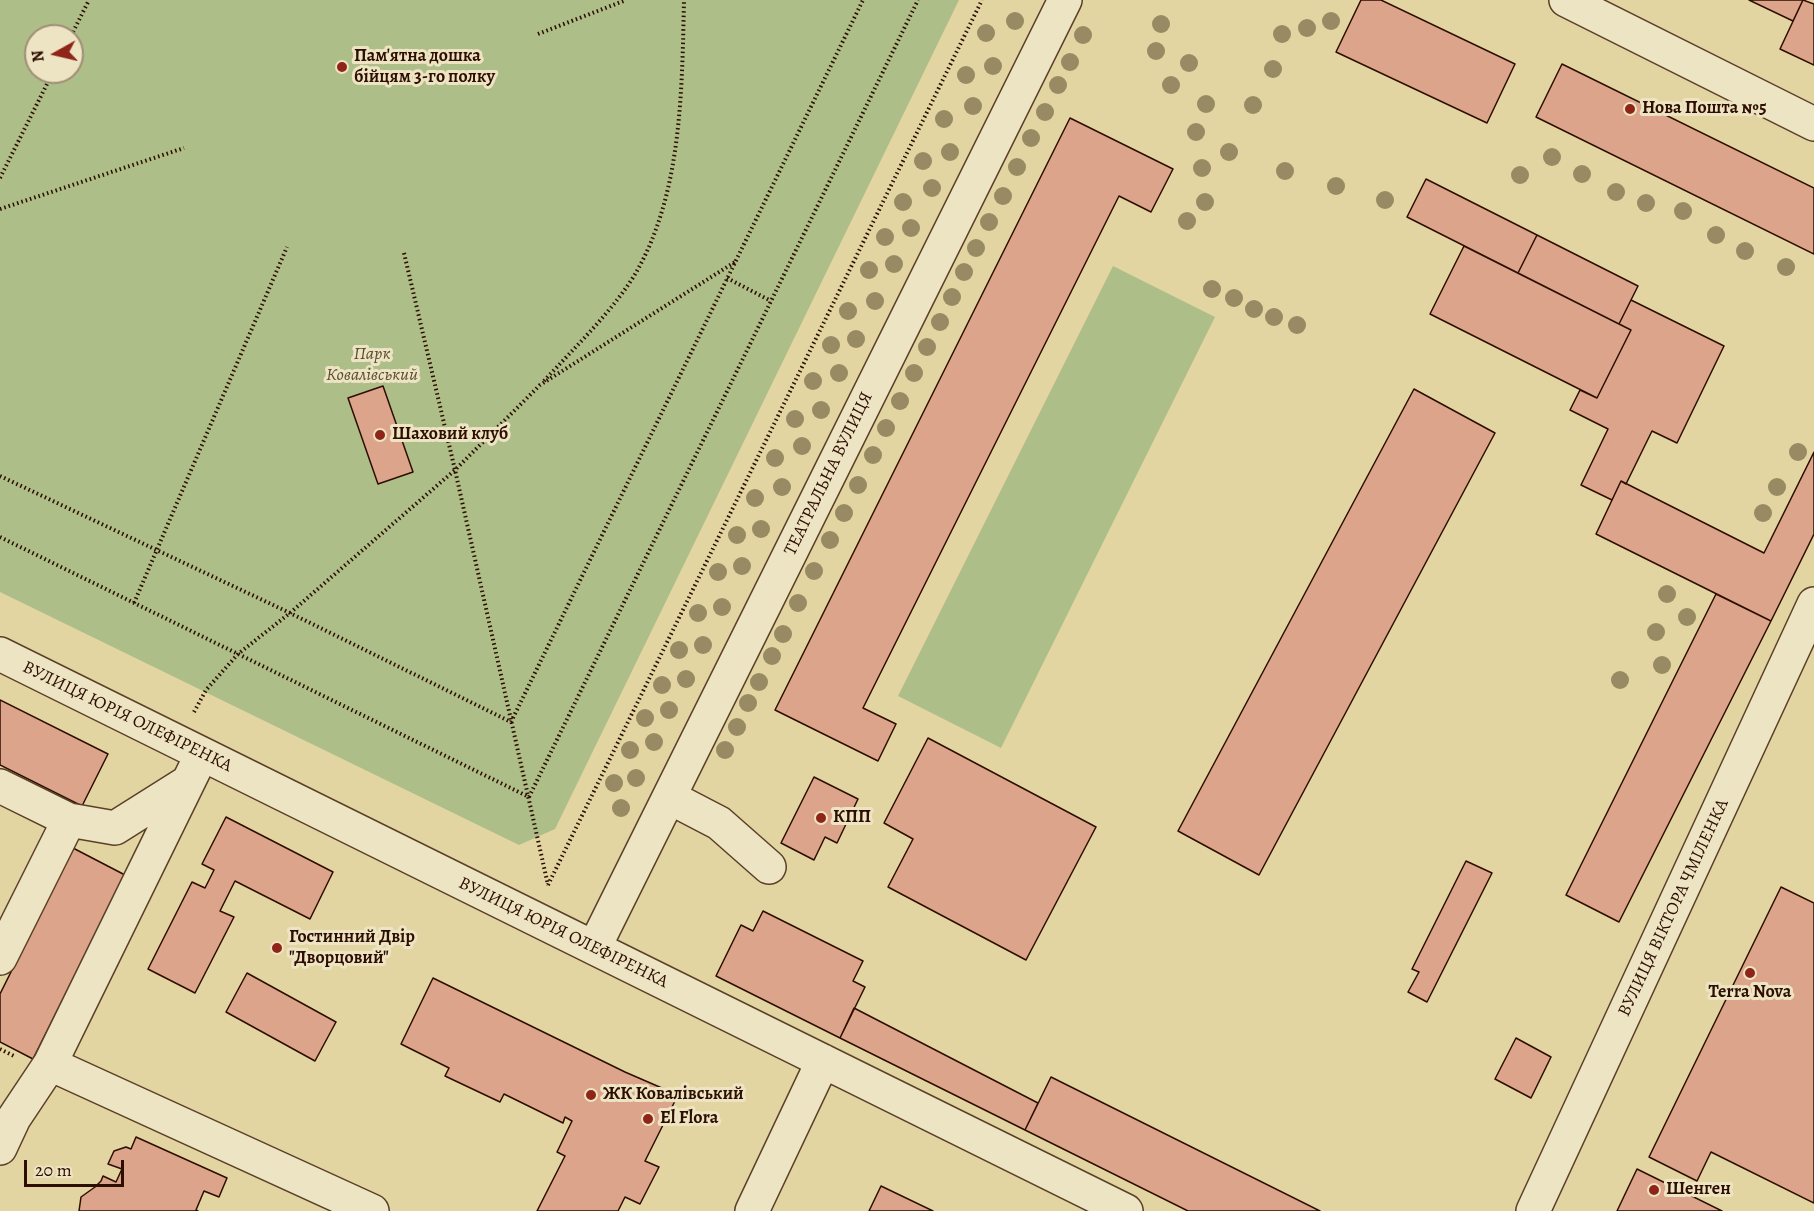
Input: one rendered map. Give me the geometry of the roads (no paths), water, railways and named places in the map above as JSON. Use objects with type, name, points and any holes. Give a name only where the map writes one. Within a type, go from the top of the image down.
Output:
[{"type":"street","name":"ТЕАТРАЛЬНА ВУЛИЦЯ","points":[[594,948],[1065,0]]},
{"type":"street","points":[[1566,0],[1814,124]]},
{"type":"street","name":"ВУЛИЦЯ ВІКТОРА ЧМІЛЕНКА","points":[[1533,1211],[1814,604]]},
{"type":"street","name":"ВУЛИЦЯ ЮРІЯ ОЛЕФІРЕНКА","points":[[0,654],[189,759],[558,930],[1126,1211]]},
{"type":"street","points":[[0,786],[69,820],[115,828],[189,759]]},
{"type":"street","points":[[0,1148],[14,1118],[50,1064],[189,759]]},
{"type":"street","points":[[669,797],[719,823],[769,867]]},
{"type":"street","points":[[0,958],[69,820]]},
{"type":"street","points":[[752,1211],[823,1061]]},
{"type":"street","points":[[50,1064],[372,1211]]},
{"type":"place","name":"Пам'ятна дошка бійцям 3-го полку","points":[[342,67]]},
{"type":"place","name":"Нова Пошта №5","points":[[1630,109]]},
{"type":"place","name":"Шаховий клуб","points":[[380,435]]},
{"type":"place","name":"КПП","points":[[821,818]]},
{"type":"place","name":"Гостинний Двір \"Дворцовий\"","points":[[277,948]]},
{"type":"place","name":"Terra Nova","points":[[1750,973]]},
{"type":"place","name":"ЖК Ковалівський","points":[[591,1095]]},
{"type":"place","name":"El Flora","points":[[648,1119]]},
{"type":"place","name":"Шенген","points":[[1654,1190]]},
{"type":"park label","name":"Парк Ковалівський","points":[[372,365]]}]
